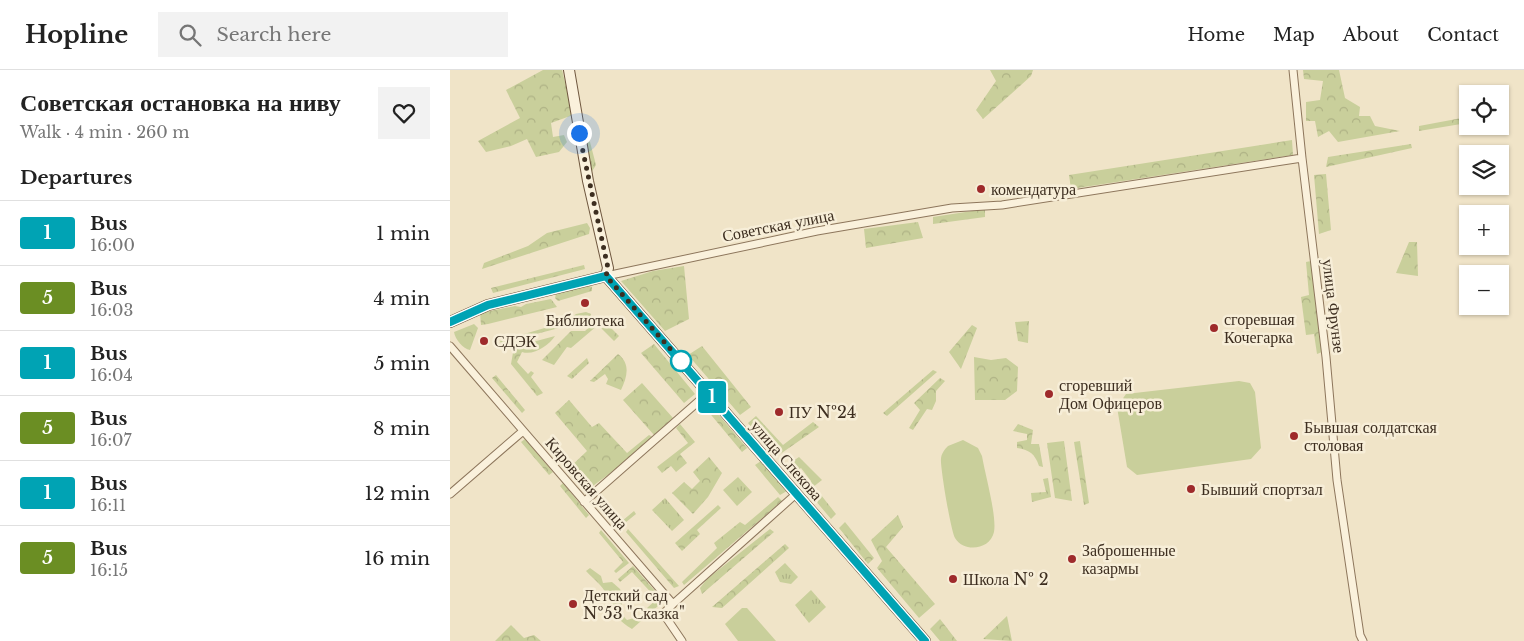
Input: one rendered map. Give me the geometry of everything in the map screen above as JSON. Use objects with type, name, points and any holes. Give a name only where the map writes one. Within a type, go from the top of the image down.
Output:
[{"type":"main road","points":[[569,70],[588,181],[608,268],[606,276]]},
{"type":"main road","name":"Советская улица","points":[[450,322],[488,305],[606,276]]},
{"type":"main road","name":"улица Спекова","points":[[606,276],[925,641]]},
{"type":"street","name":"улица Фрунзе","points":[[1293,70],[1326,357],[1337,480],[1360,635],[1363,641]]},
{"type":"street","name":"Советская улица","points":[[606,276],[817,231],[952,208],[1002,205],[1119,185],[1302,158]]},
{"type":"street","name":"Кировская улица","points":[[450,346],[673,604]]},
{"type":"street","points":[[584,502],[708,393]]},
{"type":"street","points":[[450,494],[523,430]]},
{"type":"street","points":[[682,641],[671,627],[665,612],[796,494]]},
{"type":"green space","points":[[543,70],[562,70],[573,115],[551,123],[553,137],[564,135],[567,142],[559,152],[536,157],[527,139],[511,146],[486,152],[478,141],[520,118],[506,90]]},
{"type":"green space","points":[[990,70],[1033,70],[1031,76],[983,119],[976,110],[996,81]]},
{"type":"green space","points":[[1303,70],[1339,70],[1345,98],[1360,107],[1359,116],[1370,116],[1375,126],[1400,131],[1338,142],[1329,131],[1318,137],[1315,121],[1306,121],[1306,102],[1320,100],[1323,81],[1304,79]]},
{"type":"green space","points":[[1459,118],[1459,124],[1419,131],[1419,126]]},
{"type":"green space","points":[[586,140],[590,142],[596,165],[591,173]]},
{"type":"green space","points":[[1292,140],[1293,155],[1071,189],[1069,175]]},
{"type":"green space","points":[[1411,144],[1412,148],[1326,167],[1328,157]]},
{"type":"green space","points":[[1326,174],[1331,230],[1319,234],[1314,175]]},
{"type":"green space","points":[[985,209],[985,217],[933,224],[933,217]]},
{"type":"green space","points":[[918,222],[923,238],[866,248],[864,229]]},
{"type":"green space","points":[[587,223],[590,228],[589,234],[482,269],[484,263],[528,246],[547,233]]},
{"type":"green space","points":[[1409,242],[1417,242],[1418,276],[1396,273]]},
{"type":"green space","points":[[1311,261],[1322,352],[1317,354],[1314,334],[1306,335],[1301,297],[1309,295],[1306,262]]},
{"type":"green space","points":[[584,265],[585,269],[493,293],[491,288]]},
{"type":"green space","points":[[684,266],[689,319],[665,331],[621,281],[653,271]]},
{"type":"green space","points":[[588,285],[592,287],[592,291],[558,301],[555,298],[556,294]]},
{"type":"green space","points":[[551,299],[557,307],[481,325],[480,313],[515,306],[521,307],[526,304]]},
{"type":"green space","points":[[586,312],[591,314],[590,320],[501,343],[500,341],[565,322],[576,314]]},
{"type":"green space","points":[[600,317],[619,336],[614,341],[598,325],[571,348],[567,347],[554,365],[542,360],[571,331],[585,331]]},
{"type":"green space","points":[[1029,321],[1028,343],[1018,341],[1015,322]]},
{"type":"green space","points":[[474,324],[478,328],[470,350],[460,343],[454,332]]},
{"type":"green space","points":[[972,325],[977,328],[961,369],[949,352]]},
{"type":"green space","points":[[555,336],[541,349],[527,353],[522,352],[517,362],[528,374],[531,371],[534,373],[531,377],[543,393],[537,396],[511,364],[514,347]]},
{"type":"green space","points":[[654,344],[695,394],[684,403],[641,353]]},
{"type":"green space","points":[[702,346],[751,407],[740,415],[688,355]]},
{"type":"green space","points":[[618,354],[625,362],[627,371],[621,390],[606,384],[608,379],[605,374],[594,382],[590,381]]},
{"type":"green space","points":[[974,357],[991,360],[1006,358],[1018,367],[1017,391],[1005,400],[975,400]]},
{"type":"green space","points":[[587,358],[589,363],[572,379],[567,376]]},
{"type":"green space","points":[[933,370],[937,372],[887,416],[883,413]]},
{"type":"green space","points":[[496,375],[525,410],[522,413],[492,378]]},
{"type":"green space","points":[[940,378],[945,381],[936,391],[936,401],[932,410],[927,409],[913,430],[909,428],[920,410],[914,403]]},
{"type":"green space","points":[[1239,381],[1250,383],[1255,392],[1261,448],[1251,459],[1137,475],[1127,467],[1117,407],[1126,394]]},
{"type":"green space","points":[[642,383],[673,418],[654,435],[623,400]]},
{"type":"green space","points":[[705,399],[747,448],[742,452],[702,404],[686,417],[685,415]]},
{"type":"green space","points":[[569,400],[592,427],[599,423],[627,453],[649,435],[653,437],[624,463],[586,491],[567,470],[587,451],[555,413]]},
{"type":"green space","points":[[756,416],[783,445],[813,422],[819,427],[776,457],[748,423]]},
{"type":"green space","points":[[680,424],[695,442],[680,454],[687,463],[676,472],[671,466],[662,473],[657,467],[688,443],[676,428]]},
{"type":"green space","points":[[1018,424],[1033,430],[1031,444],[1039,444],[1043,467],[1039,466],[1036,458],[1031,453],[1017,448],[1017,442],[1027,440],[1027,434],[1013,431]]},
{"type":"green space","points":[[525,439],[553,472],[549,475],[521,442]]},
{"type":"green space","points":[[963,440],[978,448],[982,456],[994,516],[992,538],[982,546],[976,547],[964,546],[955,538],[942,473],[941,459],[943,452],[948,446]]},
{"type":"green space","points":[[1064,441],[1072,501],[1055,498],[1047,443]]},
{"type":"green space","points":[[1080,441],[1089,503],[1084,505],[1074,442]]},
{"type":"green space","points":[[709,457],[722,473],[708,497],[693,514],[672,493],[684,482],[692,489],[700,481],[693,472]]},
{"type":"green space","points":[[799,457],[822,480],[808,491],[804,487],[811,481],[801,468],[794,473],[787,465]]},
{"type":"green space","points":[[761,461],[787,491],[780,495],[755,465]]},
{"type":"green space","points":[[738,477],[752,492],[737,506],[723,490]]},
{"type":"green space","points":[[1048,478],[1051,497],[1032,502],[1031,493],[1046,492],[1043,479]]},
{"type":"green space","points":[[563,483],[589,515],[586,518],[560,486]]},
{"type":"green space","points":[[601,495],[622,521],[634,511],[636,514],[620,527],[597,499]]},
{"type":"green space","points":[[821,495],[836,514],[831,519],[815,500]]},
{"type":"green space","points":[[778,497],[782,501],[684,585],[682,582],[717,548],[714,543],[740,522],[745,525]]},
{"type":"green space","points":[[665,498],[684,520],[672,531],[652,510]]},
{"type":"green space","points":[[718,505],[721,508],[697,530],[700,534],[682,551],[675,543]]},
{"type":"green space","points":[[898,515],[903,527],[886,547],[935,604],[919,618],[877,568],[882,561],[871,540]]},
{"type":"green space","points":[[845,522],[874,558],[868,564],[839,528]]},
{"type":"green space","points":[[628,529],[679,586],[674,588],[626,532]]},
{"type":"green space","points":[[770,529],[774,532],[702,594],[700,588],[707,579]]},
{"type":"green space","points":[[601,530],[629,563],[616,573],[614,571],[623,562],[599,533]]},
{"type":"green space","points":[[785,544],[789,548],[722,608],[712,607]]},
{"type":"green space","points":[[785,563],[798,577],[791,584],[780,582],[775,572]]},
{"type":"green space","points":[[633,566],[664,601],[651,612],[647,608],[657,599],[632,572],[620,582],[618,579]]},
{"type":"green space","points":[[590,568],[601,576],[603,583],[612,582],[620,589],[624,598],[621,612],[627,620],[638,617],[641,621],[632,629],[624,624],[615,613],[605,591],[586,571]]},
{"type":"green space","points":[[811,590],[826,607],[809,623],[795,605]]},
{"type":"green space","points":[[742,608],[747,608],[776,641],[738,641],[725,624]]},
{"type":"green space","points":[[1007,616],[1012,641],[983,639]]},
{"type":"green space","points":[[940,619],[957,641],[940,641],[930,629]]},
{"type":"green space","points":[[511,625],[524,638],[534,635],[541,641],[495,641]]},
{"type":"bus line","name":"1","points":[[450,322],[464,314],[488,305],[606,276],[925,641]]},
{"type":"place","name":"комендатура","points":[[981,189]]},
{"type":"place","name":"Библиотека","points":[[585,303]]},
{"type":"place","name":"сгоревшая Кочегарка","points":[[1214,328]]},
{"type":"place","name":"СДЭК","points":[[484,341]]},
{"type":"place","name":"сгоревший Дом Офицеров","points":[[1049,394]]},
{"type":"place","name":"ПУ №24","points":[[779,412]]},
{"type":"place","name":"Бывшая солдатская столовая","points":[[1294,436]]},
{"type":"place","name":"Бывший спортзал","points":[[1191,489]]},
{"type":"place","name":"Заброшенные казармы","points":[[1072,559]]},
{"type":"place","name":"Школа № 2","points":[[953,579]]},
{"type":"place","name":"Детский сад №53 \"Сказка\"","points":[[573,604]]},
{"type":"route","points":[[579,133],[608,268],[606,276],[681,361]]}]
